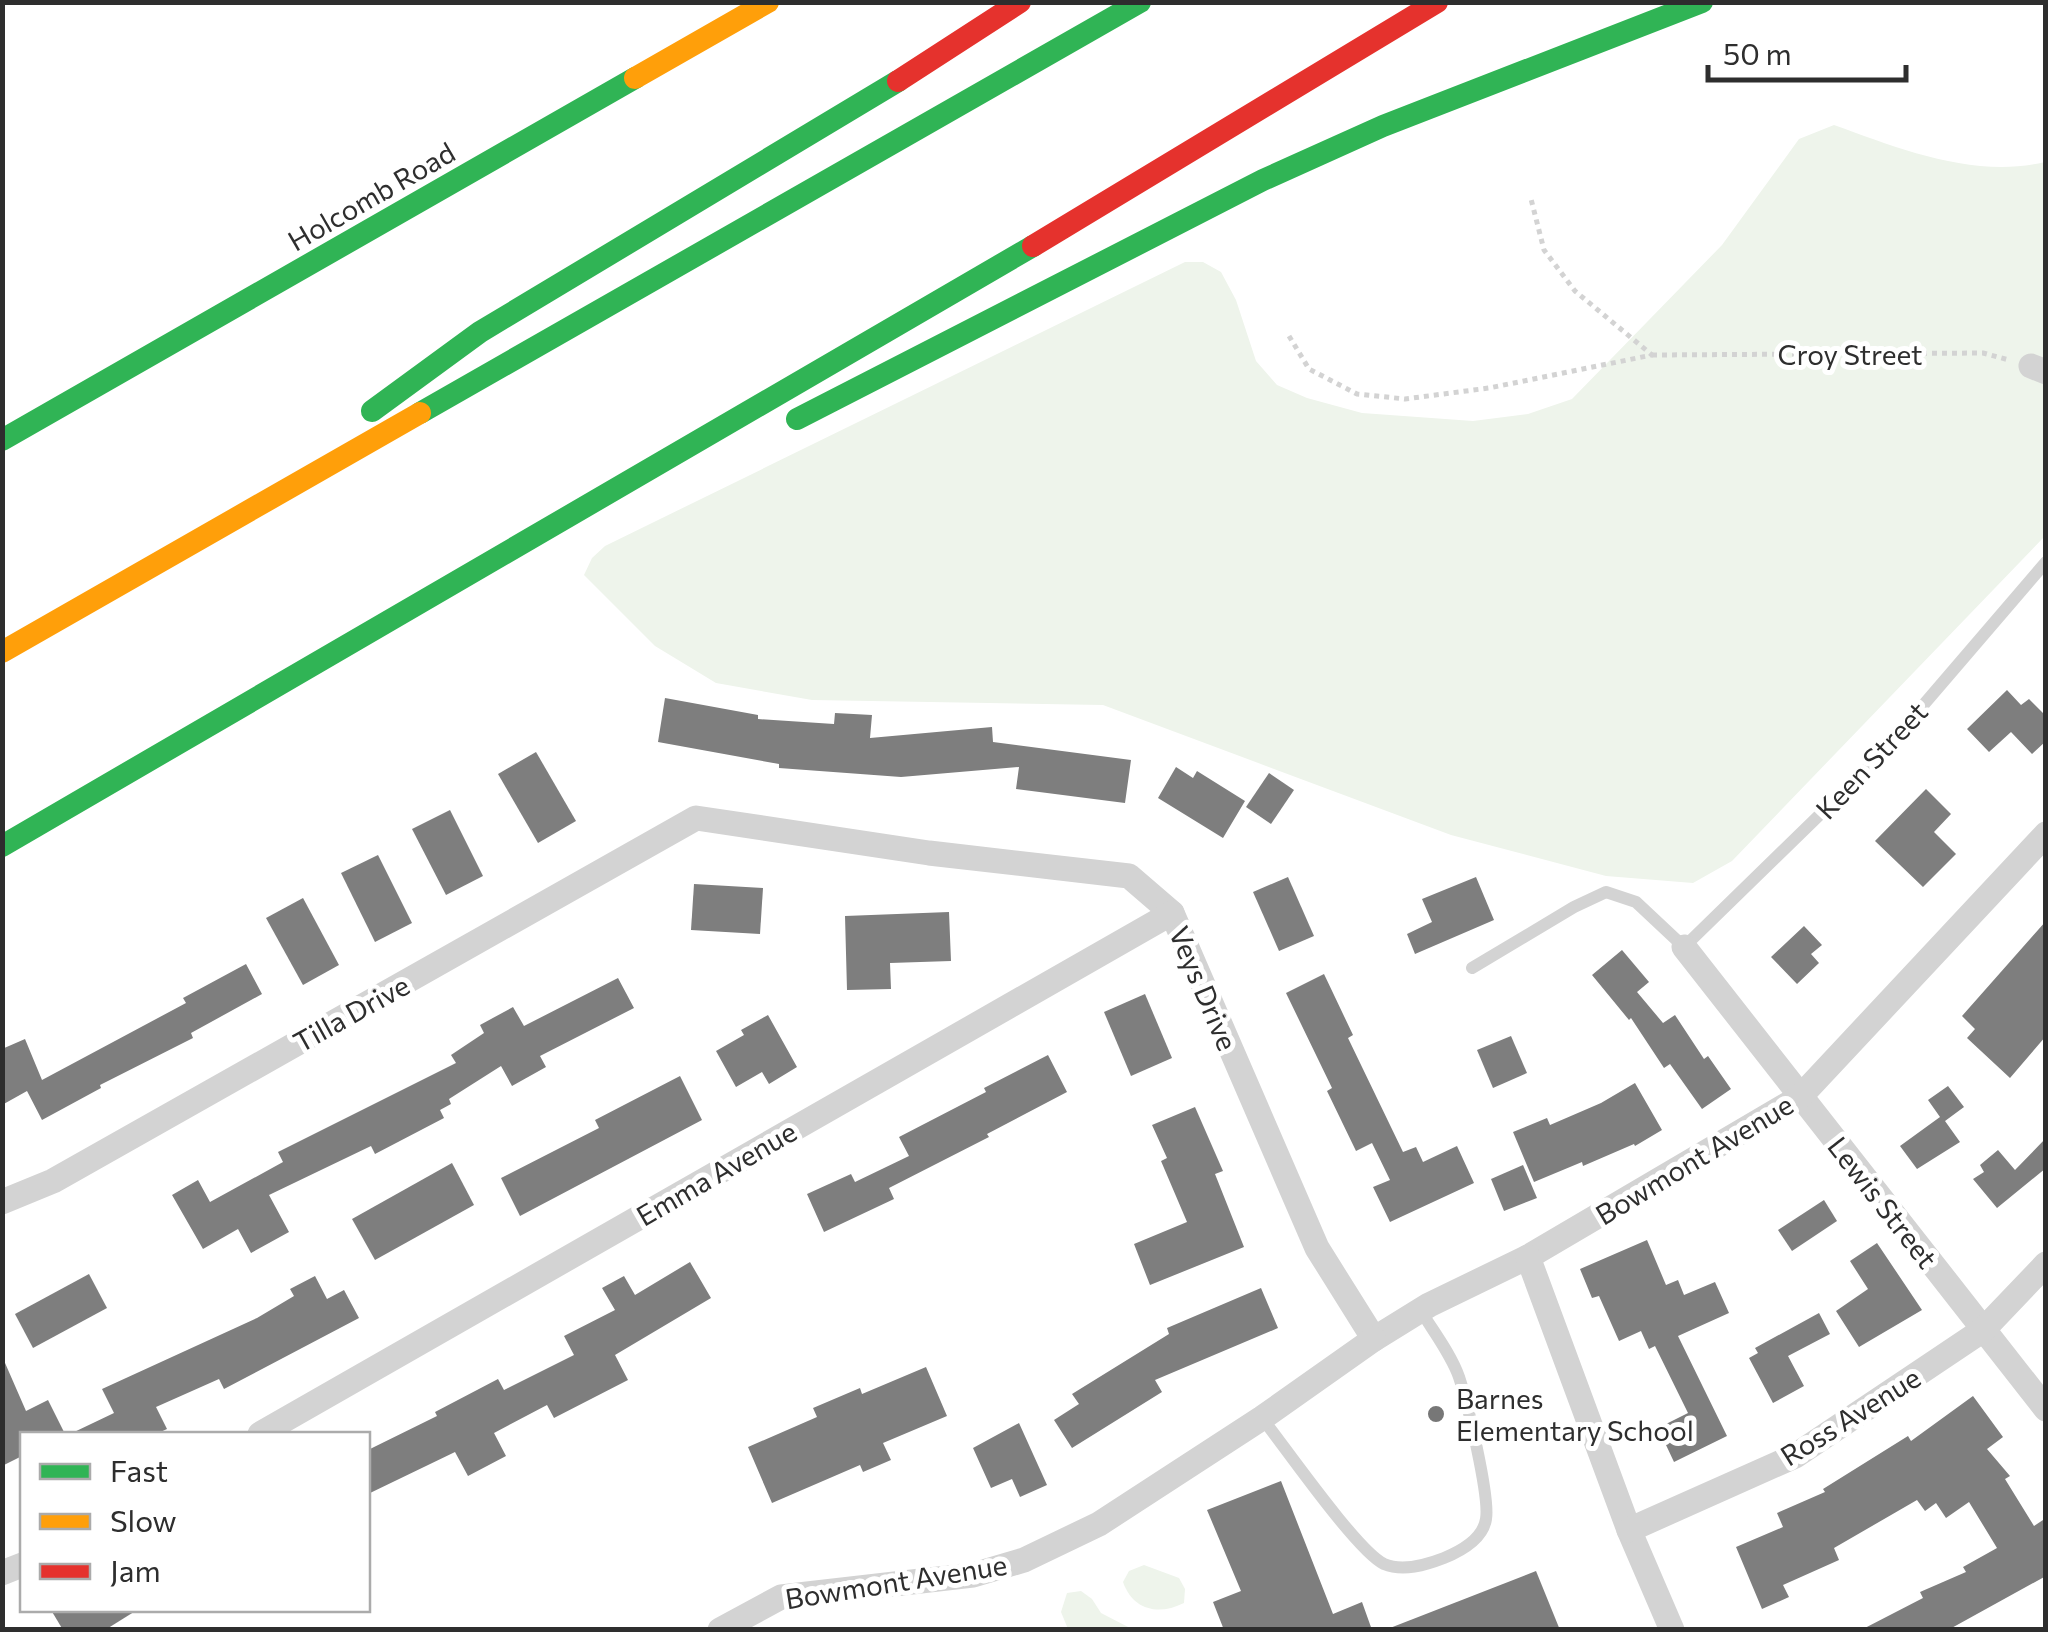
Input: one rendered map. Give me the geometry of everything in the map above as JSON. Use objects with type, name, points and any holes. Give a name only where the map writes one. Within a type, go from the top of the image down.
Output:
[{"type":"main road","name":"Holcomb Road","points":[[2,440],[768,2]]},
{"type":"main road","points":[[181,550],[480,332],[907,75],[1020,2]]},
{"type":"main road","points":[[2,652],[1140,2]]},
{"type":"main road","points":[[2,846],[1024,252],[1437,2]]},
{"type":"main road","points":[[778,428],[1263,180],[1383,126],[1702,2]]},
{"type":"main road","points":[[400,616],[692,470]]},
{"type":"street","name":"Veys Drive","points":[[696,818],[929,853],[1129,876],[1172,914],[1317,1248],[1374,1339]]},
{"type":"street","name":"Tilla Drive","points":[[2,1202],[53,1181],[696,818]]},
{"type":"street","name":"Bowmont Avenue","points":[[1425,1308],[1528,1257],[1800,1096],[2046,834]]},
{"type":"street","name":"Emma Avenue","points":[[264,1432],[1172,914]]},
{"type":"street","name":"Lewis Street","points":[[1684,946],[2046,1409]]},
{"type":"street","points":[[1528,1257],[1629,1530],[1672,1630]]},
{"type":"street","name":"Ross Avenue","points":[[1629,1530],[1795,1456],[1983,1330],[2046,1264]]},
{"type":"street","points":[[1374,1339],[1425,1308]]},
{"type":"street","name":"Bowmont Avenue","points":[[720,1630],[781,1597],[973,1575],[1024,1560],[1099,1524],[1262,1418],[1374,1339]]},
{"type":"lane","name":"Keen Street","points":[[1684,946],[1877,760],[2046,562]]},
{"type":"lane","points":[[1472,968],[1606,892],[1636,902],[1684,946]]},
{"type":"lane","points":[[1262,1418],[1356,1538],[1384,1564],[1411,1568],[1472,1544],[1486,1521],[1486,1501],[1458,1375],[1425,1308]]},
{"type":"path","points":[[1532,199],[1544,250],[1575,291],[1652,354]]},
{"type":"path","name":"Croy Street","points":[[1289,336],[1308,370],[1357,394],[1405,399],[1488,388],[1652,354],[1983,353],[2038,369]]},
{"type":"shaded area","points":[[1834,125],[1911,152],[1965,164],[1992,167],[2045,162],[2045,536],[1732,861],[1693,883],[1606,876],[1451,835],[1103,705],[812,700],[716,683],[655,646],[584,575],[592,558],[605,546],[1185,262],[1203,262],[1221,272],[1236,300],[1256,361],[1277,385],[1307,398],[1362,413],[1473,421],[1528,414],[1572,399],[1722,245],[1799,139]]},
{"type":"shaded area","points":[[1144,1565],[1179,1578],[1185,1589],[1184,1603],[1156,1609],[1133,1599],[1123,1582],[1129,1571]]},
{"type":"shaded area","points":[[1081,1591],[1101,1613],[1132,1629],[1068,1629],[1061,1612],[1067,1593]]},
{"type":"building","points":[[2007,690],[2021,705],[2029,699],[2046,716],[2046,741],[2032,754],[2011,732],[1989,752],[1967,729]]},
{"type":"building","points":[[665,698],[758,715],[758,719],[834,724],[835,713],[872,715],[870,738],[992,727],[993,742],[1131,760],[1125,803],[1016,789],[1019,767],[901,777],[779,768],[779,764],[658,742]]},
{"type":"building","points":[[536,752],[576,821],[538,843],[498,774]]},
{"type":"building","points":[[1176,767],[1193,778],[1197,771],[1245,801],[1223,838],[1158,798]]},
{"type":"building","points":[[1269,773],[1294,790],[1271,824],[1246,807]]},
{"type":"building","points":[[1926,789],[1951,814],[1934,832],[1956,854],[1923,887],[1875,841]]},
{"type":"building","points":[[450,810],[483,876],[446,895],[412,829]]},
{"type":"building","points":[[378,855],[412,923],[375,942],[341,873]]},
{"type":"building","points":[[1288,877],[1314,936],[1279,951],[1253,892]]},
{"type":"building","points":[[1476,877],[1494,920],[1415,954],[1407,934],[1432,922],[1422,899]]},
{"type":"building","points":[[694,884],[763,888],[760,934],[691,930]]},
{"type":"building","points":[[303,898],[339,965],[303,985],[266,918]]},
{"type":"building","points":[[949,912],[951,961],[890,963],[891,989],[847,990],[845,916]]},
{"type":"building","points":[[2046,921],[2046,1036],[2010,1078],[1967,1038],[1975,1029],[1962,1016]]},
{"type":"building","points":[[1804,926],[1822,945],[1811,954],[1819,963],[1797,984],[1771,957]]},
{"type":"building","points":[[1622,950],[1649,982],[1637,992],[1663,1023],[1675,1015],[1704,1059],[1708,1056],[1731,1089],[1702,1109],[1670,1064],[1664,1068],[1631,1018],[1592,975]]},
{"type":"building","points":[[246,964],[262,994],[191,1033],[193,1038],[100,1085],[101,1088],[42,1120],[27,1091],[2,1105],[2,1049],[25,1039],[42,1080],[186,1003],[183,998]]},
{"type":"building","points":[[1324,974],[1353,1035],[1348,1038],[1403,1152],[1416,1147],[1423,1162],[1457,1146],[1474,1183],[1390,1222],[1373,1187],[1390,1180],[1372,1143],[1356,1151],[1327,1091],[1332,1088],[1286,993]]},
{"type":"building","points":[[618,978],[634,1008],[540,1056],[546,1067],[512,1086],[501,1066],[449,1099],[451,1104],[440,1110],[444,1118],[375,1154],[371,1146],[269,1195],[289,1232],[251,1253],[238,1229],[203,1249],[172,1195],[198,1180],[210,1202],[283,1162],[278,1152],[456,1063],[451,1055],[484,1033],[480,1025],[513,1007],[524,1026]]},
{"type":"building","points":[[1145,994],[1172,1058],[1131,1076],[1104,1012]]},
{"type":"building","points":[[768,1015],[797,1067],[769,1084],[762,1072],[736,1087],[716,1051],[744,1035],[741,1030]]},
{"type":"building","points":[[1511,1036],[1527,1073],[1493,1088],[1477,1050]]},
{"type":"building","points":[[1048,1055],[1067,1092],[889,1188],[894,1199],[824,1232],[807,1194],[851,1174],[855,1182],[909,1156],[899,1137]]},
{"type":"building","points":[[680,1076],[702,1120],[520,1216],[501,1178],[599,1128],[595,1120]]},
{"type":"building","points":[[1635,1083],[1662,1130],[1635,1146],[1534,1182],[1513,1132],[1547,1118],[1550,1125]]},
{"type":"building","points":[[1948,1086],[1964,1107],[1945,1121],[1960,1142],[1917,1169],[1900,1146],[1940,1117],[1928,1100]]},
{"type":"building","points":[[1195,1107],[1223,1171],[1215,1174],[1244,1247],[1150,1285],[1134,1244],[1187,1222],[1161,1161],[1167,1158],[1152,1125]]},
{"type":"building","points":[[2046,1138],[2046,1168],[1997,1208],[1973,1179],[1984,1172],[1980,1165],[1998,1150],[2015,1170]]},
{"type":"building","points":[[452,1163],[474,1205],[375,1260],[352,1219]]},
{"type":"building","points":[[1523,1165],[1537,1198],[1504,1211],[1491,1179]]},
{"type":"building","points":[[1824,1200],[1837,1221],[1792,1251],[1778,1230]]},
{"type":"building","points":[[1647,1240],[1666,1285],[1678,1280],[1684,1295],[1715,1282],[1729,1313],[1678,1336],[1727,1436],[1674,1462],[1658,1428],[1688,1413],[1655,1346],[1649,1349],[1641,1331],[1619,1341],[1599,1296],[1592,1298],[1580,1269]]},
{"type":"building","points":[[1877,1243],[1922,1310],[1859,1347],[1836,1311],[1868,1289],[1850,1261]]},
{"type":"building","points":[[690,1262],[711,1298],[615,1355],[628,1380],[554,1418],[547,1405],[494,1433],[506,1456],[468,1476],[455,1452],[370,1493],[370,1449],[437,1416],[435,1412],[498,1379],[504,1390],[574,1355],[564,1336],[615,1310],[602,1288],[624,1276],[635,1295]]},
{"type":"building","points":[[89,1274],[107,1308],[33,1348],[15,1314]]},
{"type":"building","points":[[315,1276],[327,1299],[344,1290],[359,1318],[224,1389],[219,1379],[156,1407],[167,1429],[160,1432],[74,1432],[114,1413],[102,1389],[257,1318],[294,1296],[290,1289]]},
{"type":"building","points":[[1261,1288],[1278,1328],[1155,1380],[1162,1392],[1072,1448],[1054,1420],[1079,1404],[1072,1394],[1169,1334],[1167,1328]]},
{"type":"building","points":[[1819,1313],[1830,1334],[1788,1356],[1804,1386],[1773,1403],[1749,1358],[1758,1353],[1755,1348]]},
{"type":"building","points":[[2,1356],[26,1411],[48,1400],[64,1432],[20,1432],[20,1457],[2,1466]]},
{"type":"building","points":[[926,1367],[947,1416],[883,1443],[891,1460],[863,1472],[860,1465],[772,1503],[748,1447],[817,1417],[813,1408],[860,1388],[862,1394]]},
{"type":"building","points":[[1973,1396],[2003,1437],[1987,1449],[2010,1476],[2005,1479],[2034,1526],[2046,1518],[2046,1576],[1948,1630],[1861,1630],[1923,1598],[1920,1592],[1966,1572],[1963,1567],[1997,1548],[1969,1502],[1946,1518],[1936,1503],[1925,1511],[1917,1500],[1834,1548],[1839,1560],[1783,1585],[1789,1597],[1762,1609],[1736,1547],[1783,1527],[1777,1513],[1825,1492],[1823,1489],[1908,1436],[1911,1441]]},
{"type":"building","points":[[1019,1423],[1047,1485],[1020,1497],[1012,1479],[991,1488],[973,1448]]},
{"type":"building","points":[[1281,1481],[1333,1614],[1362,1602],[1372,1630],[1224,1630],[1213,1602],[1241,1591],[1207,1510]]},
{"type":"building","points":[[1536,1571],[1560,1630],[1390,1628]]},
{"type":"building","points":[[52,1612],[134,1612],[105,1630],[63,1630]]},
{"type":"traffic: fast","points":[[420,413],[1140,2]]},
{"type":"traffic: fast","points":[[797,419],[1263,180],[1383,126],[1702,2]]},
{"type":"traffic: fast","points":[[2,440],[635,78]]},
{"type":"traffic: fast","points":[[372,411],[480,332],[898,81]]},
{"type":"traffic: fast","points":[[2,846],[1033,246]]},
{"type":"traffic: slow","points":[[635,78],[768,2]]},
{"type":"traffic: slow","points":[[2,652],[420,413]]},
{"type":"traffic: jam","points":[[898,81],[1020,2]]},
{"type":"traffic: jam","points":[[1033,246],[1437,2]]},
{"type":"place","name":"Barnes Elementary School","points":[[1436,1414]]}]
